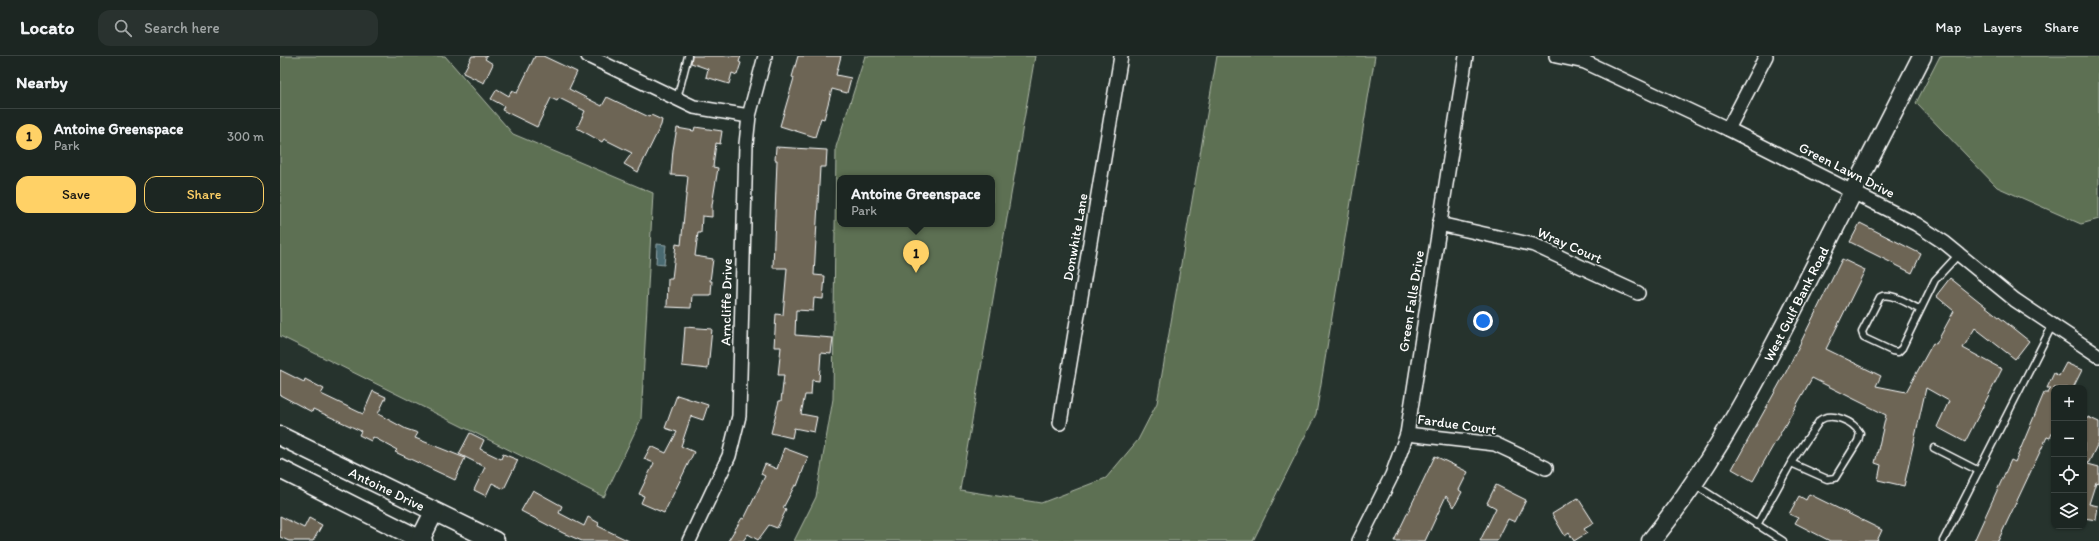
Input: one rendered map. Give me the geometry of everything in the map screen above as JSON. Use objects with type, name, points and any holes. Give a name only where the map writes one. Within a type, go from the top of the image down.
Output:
[{"type":"street","points":[[588,56],[676,100],[694,107],[749,116]]},
{"type":"street","name":"Arncliffe Drive","points":[[689,541],[729,456],[739,416],[745,171],[749,116],[765,56]]},
{"type":"street","name":"Donwhite Lane","points":[[1060,423],[1121,56]]},
{"type":"street","name":"Green Falls Drive","points":[[1358,541],[1392,475],[1407,434],[1466,56]]},
{"type":"street","name":"Green Lawn Drive","points":[[1556,56],[1585,62],[1728,130],[1916,224],[1959,254],[2015,300],[2099,356]]},
{"type":"street","points":[[1728,130],[1766,56]]},
{"type":"street","name":"West Gulf Bank Road","points":[[1651,541],[1693,484],[1744,402],[1771,353],[1922,56]]},
{"type":"street","name":"Wray Court","points":[[1439,224],[1534,245],[1638,293]]},
{"type":"street","name":"Fardue Court","points":[[1407,434],[1495,444],[1546,468]]},
{"type":"street","name":"Antoine Drive","points":[[280,436],[495,541]]},
{"type":"street","points":[[280,469],[421,540],[434,512]]},
{"type":"lane","points":[[676,100],[688,56]]},
{"type":"lane","points":[[1920,310],[1889,295],[1883,295],[1880,297],[1862,332],[1864,338],[1892,351],[1898,352],[1902,348],[1935,280],[1959,254]]},
{"type":"lane","points":[[1943,541],[2052,326]]},
{"type":"lane","points":[[1757,525],[1791,463],[1820,420],[1826,416],[1832,416],[1856,427],[1860,433],[1858,441],[1835,478],[1827,479],[1791,463]]},
{"type":"lane","points":[[1934,448],[1978,471]]},
{"type":"lane","points":[[1693,484],[1783,541]]},
{"type":"green space","points":[[280,56],[445,56],[513,134],[653,193],[641,419],[604,497],[280,336]]},
{"type":"green space","points":[[865,56],[1035,56],[960,490],[1041,503],[1106,478],[1138,440],[1157,403],[1217,56],[1375,56],[1316,414],[1253,541],[794,541],[816,497],[833,399],[836,147]]},
{"type":"green space","points":[[1940,56],[2099,56],[2099,219],[2081,224],[1997,187],[1916,103]]},
{"type":"water","points":[[657,244],[666,245],[664,265],[656,264]]},
{"type":"building","points":[[472,56],[487,56],[485,59],[493,64],[484,83],[463,73]]},
{"type":"building","points":[[535,56],[543,56],[577,72],[569,89],[602,106],[607,97],[649,117],[651,115],[662,120],[638,172],[624,164],[632,153],[604,139],[602,142],[577,128],[585,111],[559,98],[557,101],[551,98],[537,127],[502,110],[504,106],[491,99],[497,89],[509,96],[511,91],[517,93]]},
{"type":"building","points":[[692,56],[741,56],[739,62],[741,63],[737,75],[732,73],[729,84],[706,77],[708,69],[691,63]]},
{"type":"building","points":[[798,56],[841,56],[836,75],[851,78],[847,93],[832,89],[824,119],[821,118],[815,137],[780,126],[794,78],[792,77]]},
{"type":"building","points":[[695,127],[722,131],[720,144],[716,143],[713,167],[718,168],[712,205],[712,217],[702,216],[701,233],[698,233],[695,256],[713,259],[710,281],[712,281],[711,295],[692,295],[691,308],[667,307],[668,279],[672,279],[676,244],[681,245],[688,176],[671,175],[673,150],[677,128],[694,131]]},
{"type":"building","points":[[776,147],[827,150],[826,167],[820,167],[814,275],[825,276],[823,299],[814,298],[813,311],[796,310],[795,335],[833,338],[831,354],[821,353],[819,381],[812,380],[811,395],[805,395],[801,414],[817,417],[814,432],[794,428],[792,438],[771,433],[779,401],[781,401],[784,375],[778,375],[781,347],[774,347],[776,314],[783,315],[787,268],[773,268],[777,160],[775,160]]},
{"type":"building","points":[[1860,223],[1921,254],[1912,273],[1850,242]]},
{"type":"building","points":[[1842,259],[1865,270],[1826,349],[1881,376],[1876,386],[1906,392],[1933,343],[1936,344],[1954,311],[1936,296],[1950,278],[2029,341],[2015,359],[1975,328],[1963,348],[2002,369],[1965,442],[1937,427],[1949,401],[1926,388],[1904,486],[1878,480],[1881,465],[1875,463],[1886,415],[1812,378],[1753,481],[1732,469],[1786,372]]},
{"type":"building","points":[[685,327],[712,329],[708,369],[682,366]]},
{"type":"building","points":[[2066,363],[2082,370],[2074,385],[2051,385],[2051,388],[2047,388],[2054,373],[2059,376]]},
{"type":"building","points":[[280,370],[304,382],[305,379],[324,389],[321,394],[363,414],[373,391],[386,397],[378,414],[406,429],[418,433],[415,438],[465,458],[455,480],[395,452],[397,450],[373,437],[371,441],[359,435],[361,431],[313,409],[312,412],[280,395]]},
{"type":"building","points":[[2051,388],[2050,438],[2047,437],[1998,541],[1974,541],[2011,460],[2015,462],[2044,393],[2048,393]]},
{"type":"building","points":[[677,395],[708,405],[703,420],[691,416],[681,446],[694,452],[664,513],[641,503],[644,496],[639,494],[654,463],[644,459],[651,446],[666,453],[677,432],[665,428]]},
{"type":"building","points":[[2088,417],[2099,422],[2099,441],[2088,464],[2099,467],[2099,483],[2096,482],[2089,504],[2098,506],[2096,520],[2087,518]]},
{"type":"building","points":[[470,433],[484,440],[480,449],[501,459],[503,454],[518,460],[504,489],[492,483],[486,496],[474,490],[485,467],[459,454]]},
{"type":"building","points":[[784,448],[808,457],[797,486],[795,485],[783,508],[786,510],[777,528],[769,525],[758,540],[748,534],[743,541],[728,541],[742,518],[744,519],[765,476],[761,474],[765,464],[777,469]]},
{"type":"building","points":[[1435,456],[1468,472],[1459,490],[1462,492],[1454,507],[1446,496],[1425,541],[1394,541]]},
{"type":"building","points":[[1496,485],[1526,500],[1515,522],[1508,519],[1497,541],[1480,541],[1496,508],[1487,503]]},
{"type":"building","points":[[533,490],[562,506],[559,513],[584,526],[588,517],[599,523],[598,526],[629,541],[582,541],[563,533],[521,511]]},
{"type":"building","points":[[1809,494],[1882,530],[1877,541],[1830,541],[1795,523],[1798,518],[1789,514],[1799,496],[1806,500]]},
{"type":"building","points":[[1578,498],[1594,523],[1584,529],[1587,533],[1574,541],[1569,533],[1565,536],[1552,514]]},
{"type":"building","points":[[280,516],[304,528],[309,518],[322,525],[313,541],[289,541],[280,537]]},
{"type":"place","name":"Antoine Greenspace","points":[[916,273]]}]
